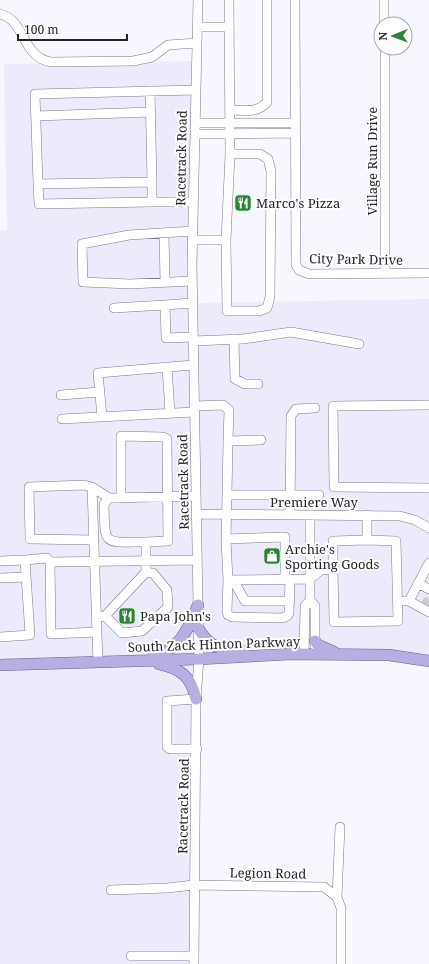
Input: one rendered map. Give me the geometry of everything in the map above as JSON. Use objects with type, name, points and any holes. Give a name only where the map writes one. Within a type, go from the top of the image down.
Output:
[{"type":"main road","points":[[144,661],[161,655],[181,640],[192,622],[198,605]]},
{"type":"main road","points":[[198,628],[206,641],[215,646],[265,655]]},
{"type":"main road","points":[[315,641],[318,645],[327,650],[342,654]]},
{"type":"main road","name":"South Zack Hinton Parkway","points":[[0,665],[310,654],[389,655],[429,660]]},
{"type":"main road","points":[[144,661],[181,671],[194,689],[196,699]]},
{"type":"street","name":"Racetrack Road","points":[[194,960],[198,605],[192,236],[198,0]]},
{"type":"street","points":[[229,0],[230,154],[226,240],[227,311],[259,311],[267,308],[270,290],[268,159],[260,154],[230,154]]},
{"type":"street","points":[[230,110],[256,110],[262,108],[267,102],[267,0]]},
{"type":"street","name":"City Park Drive","points":[[295,0],[296,265],[299,270],[310,274],[429,273]]},
{"type":"street","points":[[384,0],[384,16]]},
{"type":"street","points":[[0,14],[8,17],[15,23],[35,56],[44,61],[133,61],[152,57],[168,45],[197,43]]},
{"type":"street","points":[[198,27],[229,27]]},
{"type":"street","name":"Village Run Drive","points":[[384,56],[385,273]]},
{"type":"street","points":[[193,202],[39,204],[35,94],[196,90]]},
{"type":"street","points":[[150,91],[152,202]]},
{"type":"street","points":[[36,116],[151,112]]},
{"type":"street","points":[[195,123],[296,123]]},
{"type":"street","points":[[195,134],[296,134]]},
{"type":"street","points":[[38,184],[152,182]]},
{"type":"street","points":[[192,281],[130,284],[83,282],[82,244],[129,235],[164,233],[226,240]]},
{"type":"street","points":[[164,233],[165,282]]},
{"type":"street","points":[[114,308],[192,303]]},
{"type":"street","points":[[165,305],[166,338],[234,339],[291,332],[359,344]]},
{"type":"street","points":[[234,339],[235,379],[245,384],[258,384]]},
{"type":"street","points":[[102,417],[98,372],[194,365]]},
{"type":"street","points":[[167,367],[170,413]]},
{"type":"street","points":[[61,395],[100,392]]},
{"type":"street","points":[[62,419],[170,413],[223,405],[228,410],[228,495],[226,539],[230,580],[227,611],[228,614],[236,617],[287,616],[290,601],[284,537],[226,539]]},
{"type":"street","points":[[429,405],[334,406],[334,487],[429,488]]},
{"type":"street","points":[[290,515],[291,416],[296,409],[315,408]]},
{"type":"street","points":[[109,498],[104,504],[105,534],[109,540],[114,542],[168,541],[167,439],[163,437],[121,436],[121,498]]},
{"type":"street","points":[[228,441],[261,440]]},
{"type":"street","points":[[94,540],[30,539],[29,487],[84,485],[92,487],[109,498],[196,496]]},
{"type":"street","points":[[92,487],[94,562],[101,616],[97,632],[98,662]]},
{"type":"street","points":[[228,495],[319,495]]},
{"type":"street","name":"Premiere Way","points":[[196,514],[367,515],[406,517],[429,528]]},
{"type":"street","points":[[310,515],[310,600],[315,606],[315,641],[310,654]]},
{"type":"street","points":[[367,515],[367,540]]},
{"type":"street","points":[[367,540],[396,541],[398,621],[334,622],[333,541],[367,540]]},
{"type":"street","points":[[101,616],[146,572],[146,542]]},
{"type":"street","points":[[0,561],[47,558],[50,562],[197,560]]},
{"type":"street","points":[[0,637],[30,635],[25,560]]},
{"type":"street","points":[[50,562],[51,634],[97,632]]},
{"type":"street","points":[[409,601],[429,563]]},
{"type":"street","points":[[230,580],[310,578],[321,570],[333,569]]},
{"type":"street","points":[[101,616],[122,633],[142,631],[168,607],[167,590],[153,574],[146,572]]},
{"type":"street","points":[[0,578],[26,577]]},
{"type":"street","points":[[230,580],[245,601],[243,609],[236,617]]},
{"type":"street","points":[[418,584],[429,589]]},
{"type":"street","points":[[398,599],[409,601],[426,609]]},
{"type":"street","points":[[310,600],[304,606],[310,654]]},
{"type":"street","points":[[245,601],[290,601]]},
{"type":"street","points":[[196,699],[167,701],[167,747],[170,749],[197,749]]},
{"type":"street","points":[[340,827],[337,897],[341,908],[341,964]]},
{"type":"street","name":"Legion Road","points":[[111,890],[167,888],[194,885],[324,887],[337,897]]},
{"type":"street","points":[[131,956],[194,960]]},
{"type":"shaded area","points":[[199,61],[198,303],[429,299],[429,658],[196,647],[194,964],[0,964],[0,230],[7,230],[4,64]]},
{"type":"tunnel","points":[[425,605],[429,599]]},
{"type":"place","name":"Marco's Pizza","points":[[243,203]]},
{"type":"place","name":"Archie's Sporting Goods","points":[[272,556]]},
{"type":"place","name":"Papa John's","points":[[127,616]]}]
